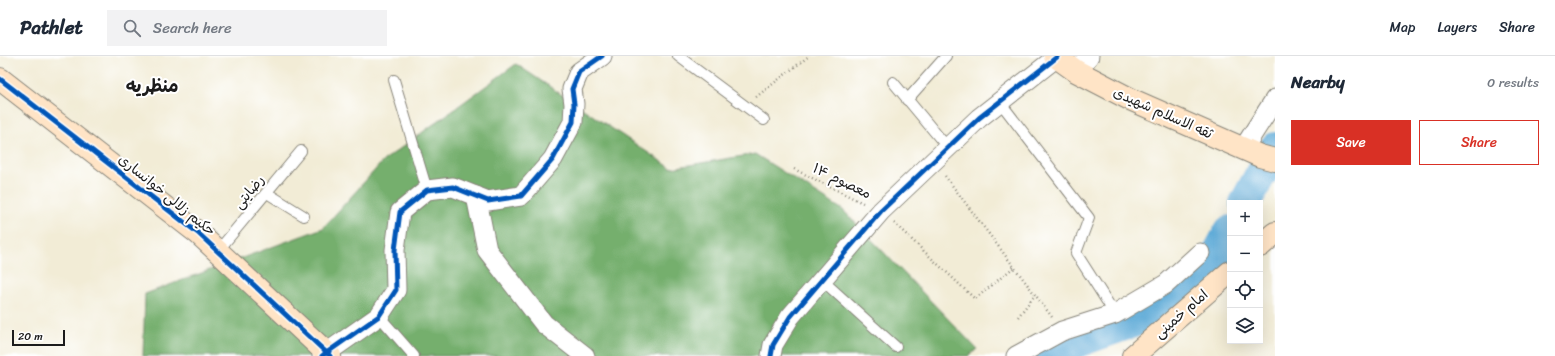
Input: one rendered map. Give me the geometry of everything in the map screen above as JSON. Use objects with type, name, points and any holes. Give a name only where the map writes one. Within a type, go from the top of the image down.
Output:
[{"type":"street","points":[[326,355],[379,316],[396,290],[395,250],[400,212],[427,190],[453,186],[488,201],[520,196],[553,159],[573,122],[574,104],[572,89],[579,72],[602,56]]},
{"type":"street","points":[[771,356],[772,345],[790,317],[881,211],[979,118],[1056,57]]},
{"type":"street","name":"ثقه الاسلام شهیدی","points":[[1056,57],[1082,64],[1130,99],[1260,155]]},
{"type":"street","name":"حکیم زلالی خوانساری","points":[[0,79],[198,233],[326,355]]},
{"type":"street","points":[[1260,155],[1275,99]]},
{"type":"street","points":[[476,196],[487,250],[544,324],[585,356]]},
{"type":"street","points":[[1263,243],[1275,233]]},
{"type":"street","points":[[1016,356],[1062,331],[1115,314],[1166,284],[1200,253]]},
{"type":"street","name":"امام خمینی","points":[[1133,356],[1227,275]]},
{"type":"lane","points":[[678,56],[764,120]]},
{"type":"lane","points":[[908,100],[946,56]]},
{"type":"lane","points":[[394,80],[427,190]]},
{"type":"lane","points":[[892,82],[948,148]]},
{"type":"lane","points":[[1000,102],[1089,218],[1076,253],[1115,314]]},
{"type":"lane","name":"رضایتی","points":[[217,252],[301,151]]},
{"type":"lane","points":[[267,193],[304,216]]},
{"type":"lane","points":[[822,280],[896,347]]},
{"type":"lane","points":[[379,316],[414,356]]},
{"type":"path","points":[[744,106],[809,56]]},
{"type":"path","points":[[933,161],[1062,331]]},
{"type":"path","points":[[1018,317],[1035,295]]},
{"type":"green space","points":[[516,64],[671,168],[755,154],[843,210],[977,349],[969,356],[143,356],[145,294],[323,228],[383,161]]},
{"type":"waterway","points":[[1247,200],[1275,148]]},
{"type":"waterway","points":[[1051,356],[1074,343],[1153,315],[1211,266],[1227,236]]},
{"type":"cycle path","points":[[322,356],[379,316],[396,290],[395,250],[400,212],[427,190],[453,187],[488,201],[521,196],[553,159],[573,122],[574,104],[572,89],[579,72],[602,56]]},
{"type":"cycle path","points":[[771,356],[773,345],[790,317],[881,211],[979,118],[1057,57]]},
{"type":"cycle path","points":[[0,79],[198,233],[330,356]]},
{"type":"district","name":"منظریه","points":[[152,86]]}]
